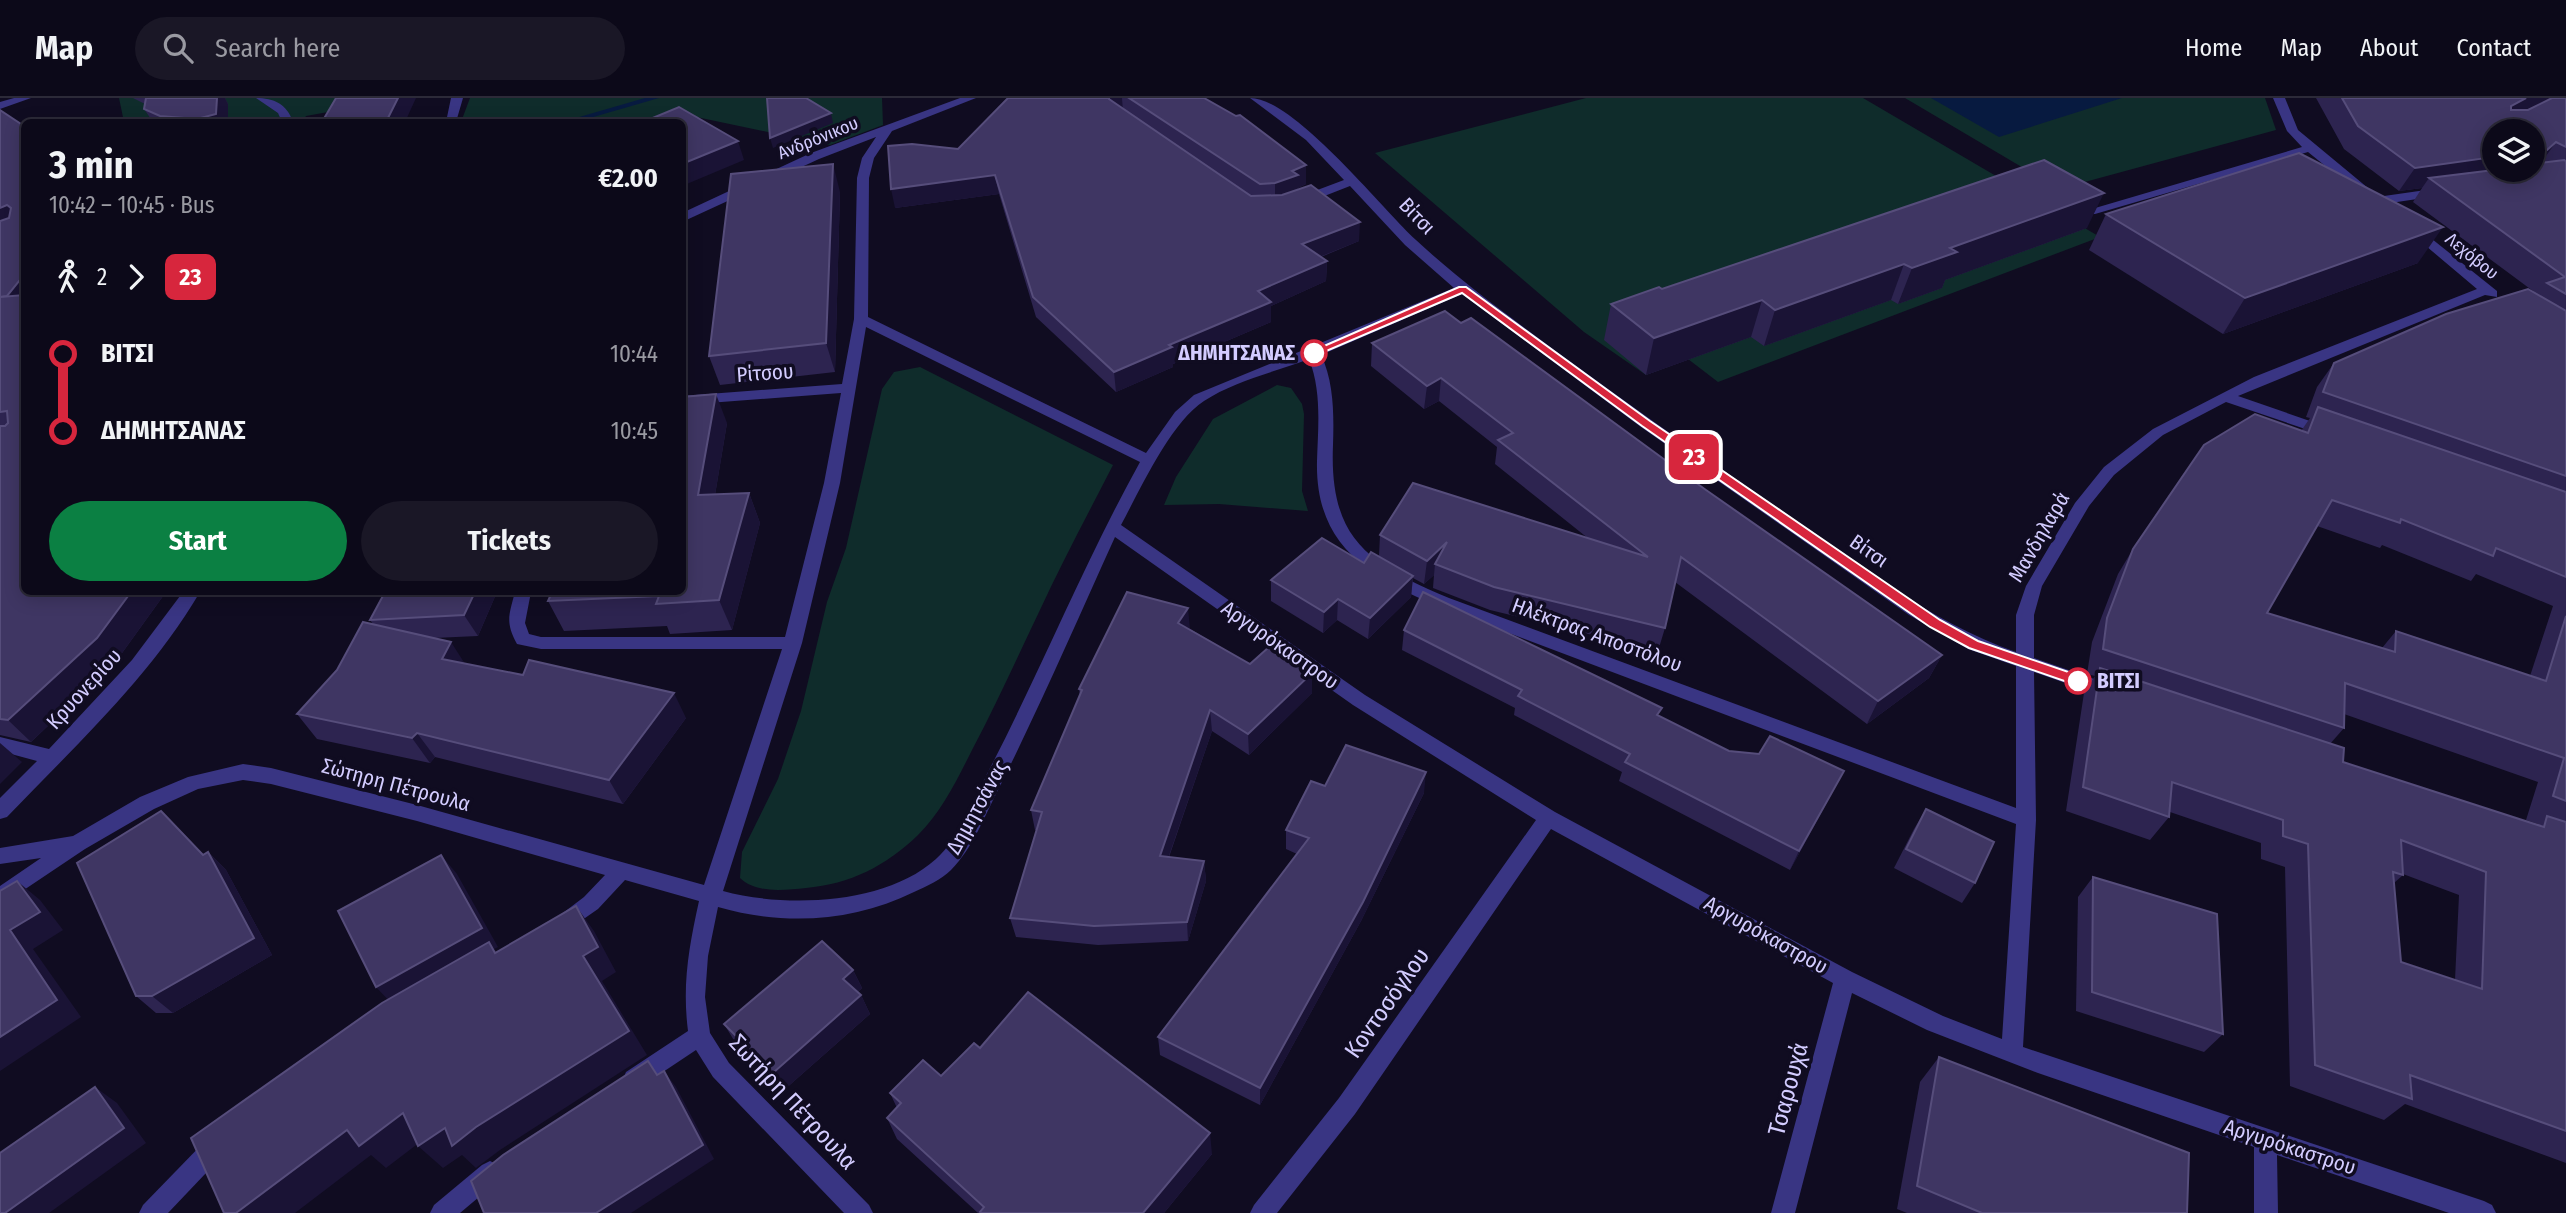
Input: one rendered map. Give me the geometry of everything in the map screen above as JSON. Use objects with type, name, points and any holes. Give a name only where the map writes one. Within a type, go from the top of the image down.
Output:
[{"type":"street","points":[[0,106],[25,98]]},
{"type":"street","points":[[262,98],[281,109],[287,119]]},
{"type":"street","points":[[451,119],[457,98]]},
{"type":"street","name":"Ανδρόνικου","points":[[686,216],[786,169],[970,98]]},
{"type":"street","name":"Βίτσι","points":[[1256,98],[1310,138],[1410,242],[1463,289],[1646,424],[1916,611],[1974,645],[2131,698]]},
{"type":"street","name":"Λεχόβου","points":[[2279,98],[2293,131],[2310,149],[2500,300]]},
{"type":"street","name":"Σωτήρη Πέτρουλα","points":[[860,1213],[721,1070],[699,1036],[694,1015],[695,974],[710,898],[793,643],[832,483],[860,319],[863,178],[869,158],[888,128]]},
{"type":"street","points":[[2091,211],[2310,149]]},
{"type":"street","points":[[1293,204],[1352,181]]},
{"type":"street","points":[[2387,209],[2455,190]]},
{"type":"street","name":"Δημητσάνας","points":[[710,898],[777,910],[824,910],[890,894],[927,876],[948,860],[976,816],[1112,527],[1149,460],[1180,415],[1199,398],[1314,353],[1463,289]]},
{"type":"street","name":"Μανδηλαρά","points":[[2012,1053],[2026,820],[2025,615],[2034,586],[2061,537],[2109,471],[2158,432],[2225,396],[2294,365],[2486,290]]},
{"type":"street","points":[[860,319],[1149,460]]},
{"type":"street","name":"Ηλέκτρας Αποστόλου","points":[[1314,353],[1322,371],[1324,388],[1325,474],[1329,504],[1347,542],[1371,568],[1397,583],[1443,602],[2026,820]]},
{"type":"street","name":"Ρίτσου","points":[[686,401],[850,388]]},
{"type":"street","points":[[2225,396],[2343,438]]},
{"type":"street","name":"Αργυρόκαστρου","points":[[1112,527],[1359,700],[1548,818],[1845,979],[1935,1023],[2012,1053],[2484,1213]]},
{"type":"street","name":"Κρυονερίου","points":[[0,811],[138,664],[190,595]]},
{"type":"street","points":[[522,595],[516,623],[523,639],[541,643],[793,643]]},
{"type":"street","points":[[0,744],[52,757]]},
{"type":"street","name":"Σώτηρη Πέτρουλα","points":[[0,897],[78,843],[171,791],[207,778],[243,772],[271,776],[417,813],[710,898]]},
{"type":"street","name":"Κοντοσόγλου","points":[[1262,1213],[1348,1106],[1548,818]]},
{"type":"street","name":"Σώτηρη Πέτρουλα","points":[[0,856],[78,843]]},
{"type":"street","points":[[548,932],[585,908],[621,870]]},
{"type":"street","name":"Τσαρουχά","points":[[1783,1213],[1845,979]]},
{"type":"street","points":[[619,1088],[699,1036]]},
{"type":"street","points":[[151,1213],[232,1132]]},
{"type":"street","points":[[2265,1138],[2266,1213]]},
{"type":"street","points":[[442,1213],[509,1160]]},
{"type":"green space","points":[[119,98],[345,98],[339,110],[306,116],[304,119],[123,119]]},
{"type":"green space","points":[[470,98],[882,98],[883,125],[830,145],[668,111],[649,119],[462,119]]},
{"type":"green space","points":[[1586,98],[1863,98],[2100,237],[1718,382],[1688,359],[1646,375],[1584,332],[1375,153]]},
{"type":"green space","points":[[1905,98],[2265,98],[2276,130],[2059,189]]},
{"type":"green space","points":[[920,367],[1113,465],[961,773],[927,826],[893,856],[852,878],[798,889],[771,890],[754,887],[740,878],[742,852],[778,779],[801,711],[827,602],[846,548],[882,389],[894,372]]},
{"type":"green space","points":[[1277,385],[1291,388],[1302,404],[1302,491],[1308,511],[1219,504],[1164,505],[1176,477],[1213,419]]},
{"type":"water","points":[[1931,98],[2122,98],[1999,137]]},
{"type":"building","points":[[146,98],[217,98],[216,114],[197,119],[160,116],[144,109]]},
{"type":"building","points":[[336,98],[398,98],[388,119],[324,119]]},
{"type":"building","points":[[767,98],[806,98],[831,113],[770,138]]},
{"type":"building","points":[[1008,98],[1109,98],[1251,196],[1282,195],[1311,185],[1360,222],[1302,244],[1327,261],[1258,291],[1271,302],[1169,345],[1172,347],[1114,372],[1033,297],[995,175],[891,189],[888,146],[912,144],[958,149]]},
{"type":"building","points":[[1129,98],[1204,98],[1236,116],[1240,115],[1306,165],[1292,171],[1298,175],[1275,183],[1260,184]]},
{"type":"building","points":[[2342,98],[2526,98],[2511,106],[2511,110],[2528,110],[2552,98],[2566,98],[2566,147],[2556,142],[2545,150],[2545,119],[2482,119],[2482,159],[2415,168],[2358,126]]},
{"type":"building","points":[[679,107],[738,141],[686,162],[686,119],[650,119]]},
{"type":"building","points":[[0,110],[21,124],[21,279],[7,296],[0,297],[0,221],[9,218],[11,208],[7,205],[0,208]]},
{"type":"building","points":[[2299,153],[2443,227],[2245,298],[2106,214]]},
{"type":"building","points":[[2044,160],[2104,193],[1950,248],[1957,252],[1912,268],[1904,264],[1775,310],[1762,300],[1654,338],[1611,304],[1659,287],[1662,289]]},
{"type":"building","points":[[2566,161],[2566,294],[2547,283],[2565,277],[2429,178],[2482,171],[2482,182],[2545,182],[2545,162]]},
{"type":"building","points":[[833,164],[826,343],[709,356],[731,174]]},
{"type":"building","points":[[2528,289],[2566,311],[2566,476],[2323,392],[2334,363],[2446,314]]},
{"type":"building","points":[[21,295],[21,595],[129,595],[97,638],[8,720],[0,719],[0,426],[8,423],[7,411],[0,412],[0,297]]},
{"type":"building","points":[[1445,311],[1461,323],[1471,318],[1706,490],[1942,655],[1878,701],[1681,557],[1665,628],[1494,587],[1435,564],[1447,542],[1427,561],[1380,535],[1413,483],[1648,557],[1498,440],[1513,433],[1441,378],[1427,386],[1372,343]]},
{"type":"building","points":[[716,394],[698,495],[749,493],[719,600],[656,604],[659,596],[548,601],[551,595],[686,595],[686,397]]},
{"type":"building","points":[[2318,407],[2566,492],[2566,577],[2496,548],[2493,556],[2401,519],[2400,523],[2332,500],[2267,613],[2395,652],[2396,631],[2546,681],[2566,616],[2566,801],[2553,796],[2564,758],[2345,683],[2344,728],[2103,649],[2107,618],[2133,549],[2204,445],[2255,414],[2308,433]]},
{"type":"building","points":[[1322,538],[1364,563],[1371,552],[1413,576],[1370,618],[1338,599],[1324,612],[1271,580]]},
{"type":"building","points":[[1127,592],[1188,608],[1178,623],[1250,664],[1269,647],[1312,673],[1248,734],[1210,710],[1160,856],[1204,861],[1187,922],[1094,926],[1010,918],[1042,812],[1031,810],[1082,690],[1079,689]]},
{"type":"building","points":[[1423,592],[1662,708],[1657,715],[1729,751],[1759,754],[1770,736],[1844,771],[1799,851],[1625,762],[1630,754],[1518,696],[1522,690],[1404,630]]},
{"type":"building","points":[[383,595],[474,595],[464,615],[370,620]]},
{"type":"building","points":[[363,622],[451,642],[442,659],[523,675],[529,660],[674,693],[609,780],[417,733],[412,738],[297,714],[337,670]]},
{"type":"building","points":[[2100,668],[2344,748],[2343,762],[2544,827],[2547,816],[2566,822],[2566,1131],[2410,1075],[2412,1099],[2315,1065],[2308,844],[2283,836],[2283,820],[2172,782],[2169,817],[2083,787]],"holes":[[[2401,840],[2486,872],[2482,989],[2401,962],[2393,872],[2403,875]]]},
{"type":"building","points":[[1346,745],[1426,772],[1363,902],[1260,1088],[1158,1037],[1309,838],[1286,830],[1311,781],[1325,786]]},
{"type":"building","points":[[1926,809],[1994,842],[1975,883],[1906,849]]},
{"type":"building","points":[[161,811],[203,855],[208,852],[254,938],[152,996],[136,996],[77,863]]},
{"type":"building","points":[[441,855],[482,928],[376,987],[338,911]]},
{"type":"building","points":[[2093,877],[2217,914],[2223,1034],[2092,992]]},
{"type":"building","points":[[17,881],[40,912],[10,930],[57,1000],[0,1037],[0,891]]},
{"type":"building","points":[[576,906],[598,947],[583,956],[629,1031],[476,1127],[452,1146],[445,1128],[418,1146],[403,1113],[359,1146],[347,1130],[236,1213],[224,1213],[191,1138],[382,1003],[489,942],[495,953]]},
{"type":"building","points":[[822,941],[853,970],[843,979],[861,995],[773,1073],[724,1024]]},
{"type":"building","points":[[1028,992],[1210,1133],[1143,1213],[981,1213],[984,1207],[887,1118],[901,1103],[890,1093],[923,1060],[941,1076],[974,1043],[980,1048]]},
{"type":"building","points":[[1939,1057],[2189,1153],[2187,1213],[1982,1213],[1917,1186]]},
{"type":"building","points":[[648,1061],[657,1075],[664,1071],[703,1145],[596,1213],[484,1213],[471,1181],[503,1155]]},
{"type":"building","points":[[95,1087],[124,1128],[5,1213],[0,1213],[0,1153]]},
{"type":"waterway","points":[[578,119],[655,98]]},
{"type":"bus line","name":"23","points":[[1314,353],[1463,289],[1646,424],[1935,624],[1974,645],[2078,681]]},
{"type":"place","name":"ΔΗΜΗΤΣΑΝΑΣ","points":[[1314,353]]},
{"type":"place","name":"ΒΙΤΣΙ","points":[[2078,681]]}]
